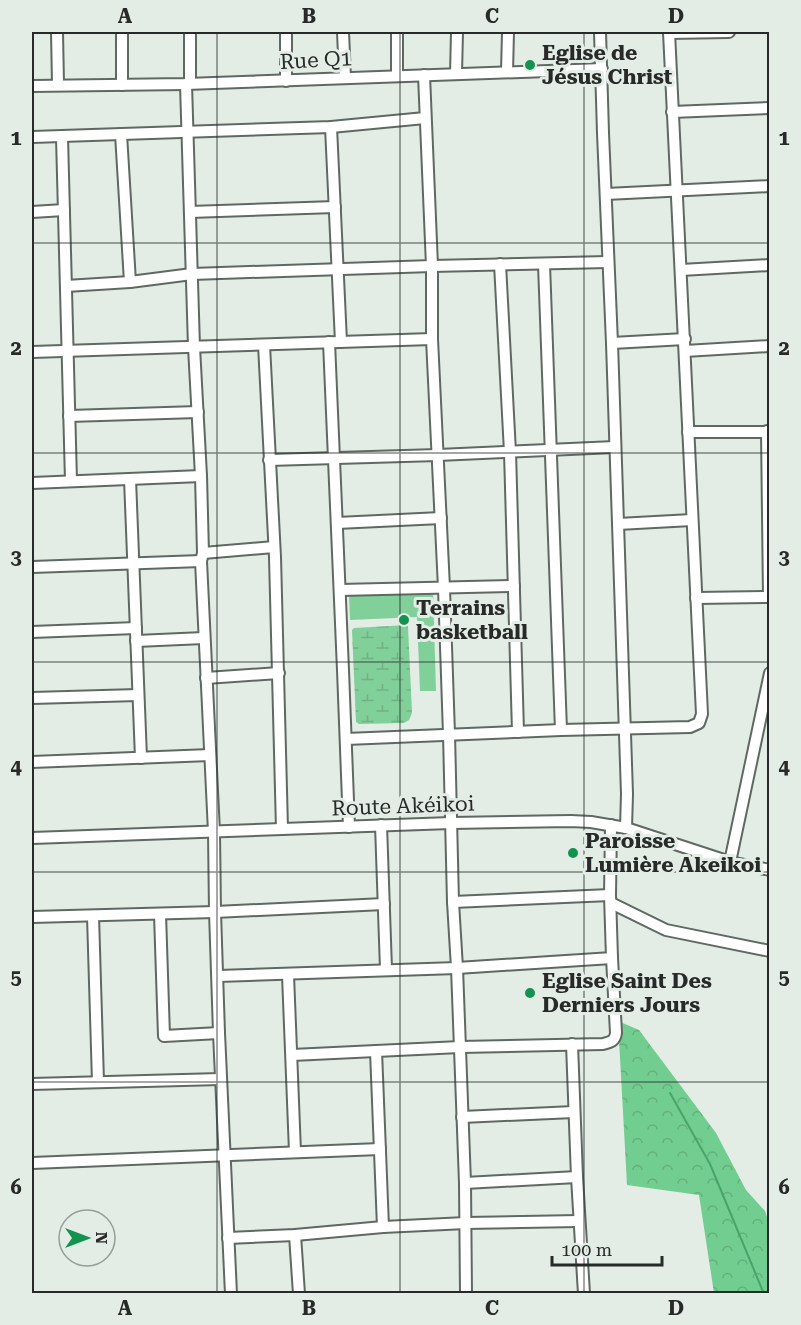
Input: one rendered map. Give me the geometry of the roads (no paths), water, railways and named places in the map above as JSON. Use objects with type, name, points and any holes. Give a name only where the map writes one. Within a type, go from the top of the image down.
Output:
[{"type":"street","points":[[57,32],[58,84]]},
{"type":"street","points":[[122,32],[122,85]]},
{"type":"street","points":[[190,32],[187,131],[194,347],[201,476],[204,639],[214,832],[219,1033],[231,1293]]},
{"type":"street","points":[[286,32],[286,81]]},
{"type":"street","points":[[343,32],[345,78]]},
{"type":"street","points":[[397,32],[397,76]]},
{"type":"street","points":[[456,74],[457,32]]},
{"type":"street","points":[[507,72],[508,32]]},
{"type":"street","points":[[600,32],[627,794],[626,828]]},
{"type":"street","points":[[346,739],[690,727],[699,723],[702,714],[669,32],[729,32]]},
{"type":"street","name":"Rue Q1","points":[[32,86],[188,84],[602,69]]},
{"type":"street","points":[[424,75],[432,266],[432,339],[444,588],[453,902],[458,968],[466,1293]]},
{"type":"street","points":[[672,112],[770,108]]},
{"type":"street","points":[[32,137],[331,126],[425,118]]},
{"type":"street","points":[[331,126],[341,342]]},
{"type":"street","points":[[121,134],[130,282]]},
{"type":"street","points":[[62,137],[71,482]]},
{"type":"street","points":[[606,194],[770,186]]},
{"type":"street","points":[[190,212],[335,207]]},
{"type":"street","points":[[32,212],[64,210]]},
{"type":"street","points":[[66,286],[130,282],[192,274],[608,262]]},
{"type":"street","points":[[500,264],[510,452],[518,732]]},
{"type":"street","points":[[544,264],[561,730]]},
{"type":"street","points":[[681,270],[770,265]]},
{"type":"street","points":[[32,352],[432,339]]},
{"type":"street","points":[[612,343],[685,339]]},
{"type":"street","points":[[329,342],[349,827]]},
{"type":"street","points":[[264,345],[279,672],[282,829]]},
{"type":"street","points":[[685,351],[770,346]]},
{"type":"street","points":[[69,416],[198,412]]},
{"type":"street","points":[[688,432],[768,432],[769,597],[696,598]]},
{"type":"street","points":[[269,460],[615,447]]},
{"type":"street","points":[[32,483],[201,476]]},
{"type":"street","points":[[130,479],[141,758]]},
{"type":"street","points":[[337,523],[441,518]]},
{"type":"street","points":[[618,524],[692,520]]},
{"type":"street","points":[[32,567],[134,563],[274,547]]},
{"type":"street","points":[[340,591],[514,586]]},
{"type":"street","points":[[32,632],[136,628]]},
{"type":"street","points":[[136,641],[204,639]]},
{"type":"street","points":[[206,678],[279,672]]},
{"type":"street","points":[[730,862],[770,673]]},
{"type":"street","points":[[32,698],[138,695]]},
{"type":"street","points":[[757,733],[770,735]]},
{"type":"street","points":[[32,762],[210,755]]},
{"type":"street","name":"Route Akéikoi","points":[[32,838],[381,825],[571,821],[626,828],[730,862],[770,870]]},
{"type":"street","points":[[381,825],[386,969]]},
{"type":"street","points":[[292,1055],[460,1047],[603,1044],[612,1041],[616,1037],[612,958],[611,825]]},
{"type":"street","points":[[453,902],[611,899],[666,930],[770,951]]},
{"type":"street","points":[[32,917],[384,904]]},
{"type":"street","points":[[160,914],[164,1036],[219,1033]]},
{"type":"street","points":[[93,916],[98,1082]]},
{"type":"street","points":[[218,976],[458,968],[612,958]]},
{"type":"street","points":[[288,975],[296,1152]]},
{"type":"street","points":[[572,1044],[584,1293]]},
{"type":"street","points":[[376,1051],[383,1227]]},
{"type":"street","points":[[32,1084],[221,1079]]},
{"type":"street","points":[[462,1117],[574,1112]]},
{"type":"street","points":[[32,1163],[380,1149]]},
{"type":"street","points":[[465,1183],[577,1177]]},
{"type":"street","points":[[228,1238],[383,1227],[579,1221]]},
{"type":"street","points":[[295,1235],[299,1293]]},
{"type":"waterway","points":[[670,1093],[710,1164],[764,1294]]},
{"type":"place","name":"Eglise de Jésus Christ","points":[[530,65]]},
{"type":"place","name":"Terrains basketball","points":[[404,620]]},
{"type":"place","name":"Paroisse Lumière Akeikoi","points":[[573,853]]},
{"type":"place","name":"Eglise Saint Des Derniers Jours","points":[[530,993]]}]
